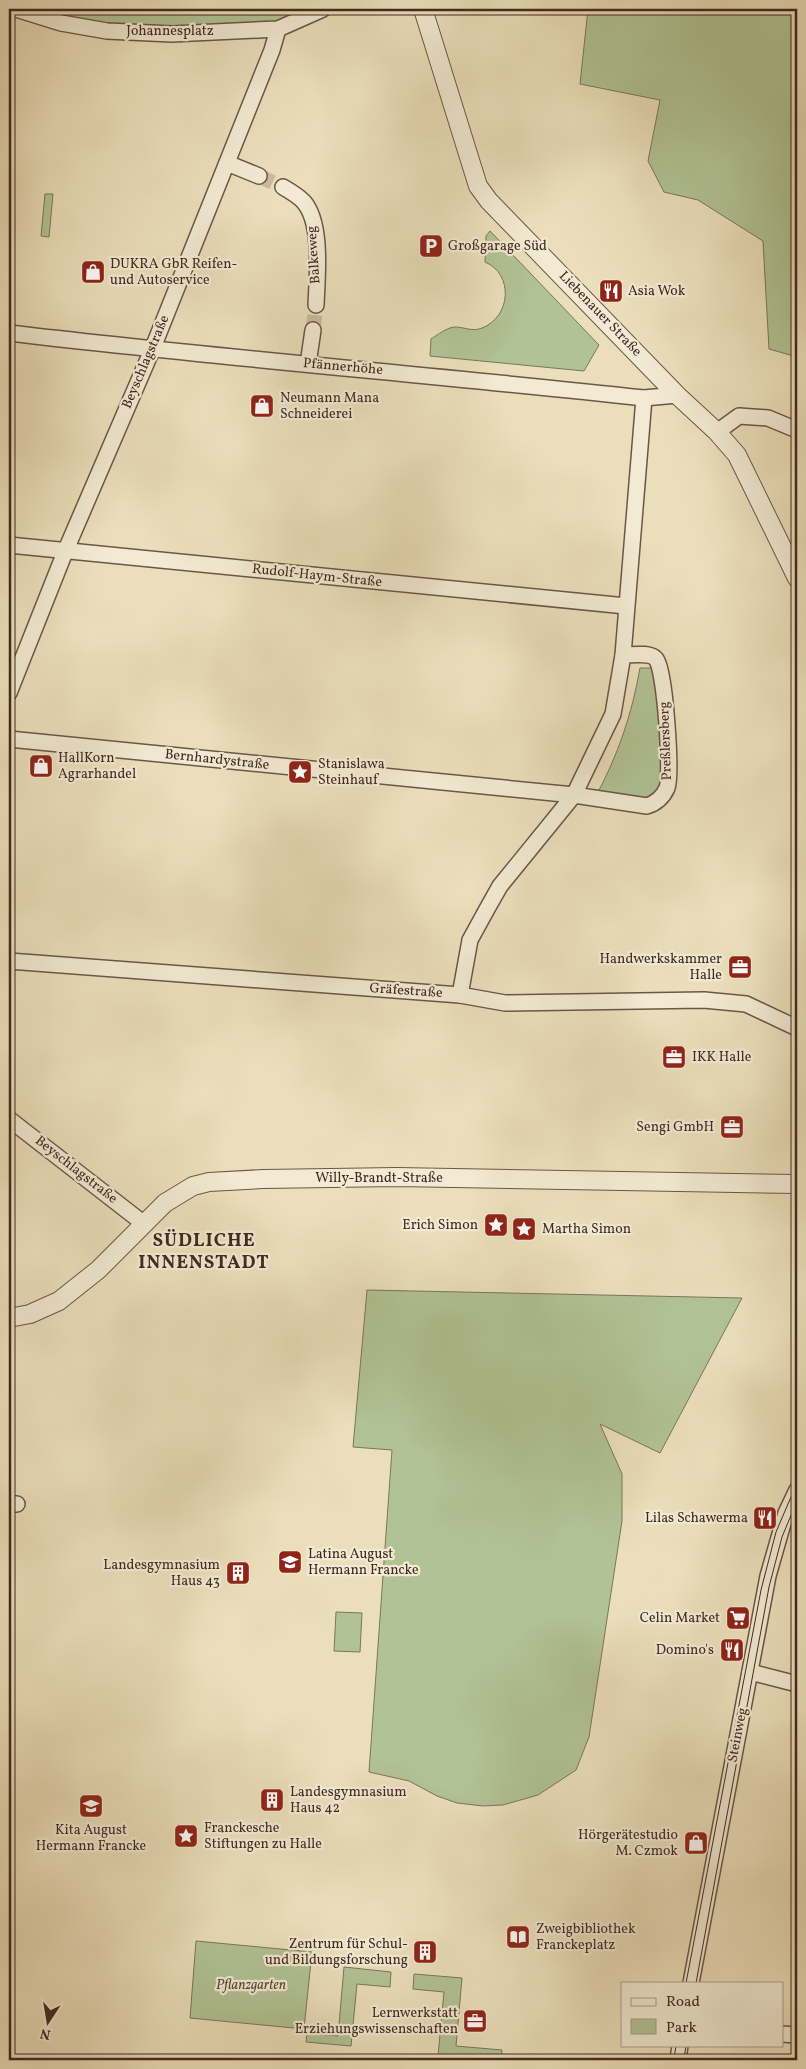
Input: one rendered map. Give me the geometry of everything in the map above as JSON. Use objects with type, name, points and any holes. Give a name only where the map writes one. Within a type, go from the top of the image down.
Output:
[{"type":"street","name":"Johannesplatz","points":[[16,9],[61,23],[107,30],[172,34],[278,29],[323,9]]},
{"type":"street","name":"Liebenauer Straße","points":[[423,9],[478,186],[488,201],[522,233],[678,395],[717,432],[737,455],[797,578]]},
{"type":"street","name":"Beyschlagstraße","points":[[9,693],[65,552],[152,350],[275,44],[278,29]]},
{"type":"street","points":[[227,163],[259,176]]},
{"type":"street","name":"Balkeweg","points":[[283,187],[304,202],[311,216],[317,252],[316,305]]},
{"type":"street","points":[[308,364],[313,330]]},
{"type":"street","name":"Pfännerhöhe","points":[[9,334],[152,350],[644,398],[678,395]]},
{"type":"street","points":[[460,995],[470,940],[500,886],[574,795],[613,714],[623,655],[644,398]]},
{"type":"street","points":[[717,432],[738,416],[768,418],[797,430]]},
{"type":"street","name":"Rudolf-Haym-Straße","points":[[9,546],[626,606]]},
{"type":"street","name":"Preßlersberg","points":[[574,795],[647,806],[659,800],[667,788],[669,762],[660,663],[655,657],[648,655],[623,655]]},
{"type":"street","name":"Bernhardystraße","points":[[9,739],[574,795]]},
{"type":"street","name":"Gräfestraße","points":[[9,961],[460,995],[505,1003],[704,1000],[746,1004],[797,1028]]},
{"type":"street","name":"Beyschlagstraße","points":[[9,1119],[144,1223]]},
{"type":"street","name":"Willy-Brandt-Straße","points":[[9,1318],[30,1314],[59,1300],[98,1270],[165,1203],[179,1193],[193,1186],[225,1180],[524,1178],[797,1184]]},
{"type":"street","name":"Steinweg","points":[[691,1982],[772,1558],[786,1513],[797,1490]]},
{"type":"street","points":[[750,1672],[797,1684]]},
{"type":"street","points":[[784,2034],[797,2035]]},
{"type":"street","points":[[678,2060],[680,2046]]},
{"type":"green space","points":[[38,9],[319,9],[278,29],[106,24],[65,17]]},
{"type":"green space","points":[[588,9],[730,9],[797,13],[797,357],[769,349],[763,241],[698,200],[664,192],[648,161],[660,100],[580,84]]},
{"type":"green space","points":[[45,194],[53,194],[49,237],[41,236]]},
{"type":"green space","points":[[490,231],[599,345],[584,371],[430,356],[431,339],[452,327],[475,330],[482,328],[499,315],[505,295],[504,285],[501,276],[485,262],[486,236]]},
{"type":"green space","points":[[640,668],[652,668],[663,743],[662,783],[650,799],[596,796],[623,734],[633,702]]},
{"type":"green space","points":[[367,1290],[742,1298],[660,1453],[600,1424],[622,1474],[622,1521],[589,1737],[576,1770],[538,1795],[503,1805],[483,1806],[457,1803],[437,1796],[409,1781],[369,1772],[392,1450],[353,1447]]},
{"type":"green space","points":[[336,1612],[362,1613],[360,1652],[334,1651]]},
{"type":"green space","name":"Pflanzgarten","points":[[196,1941],[312,1952],[304,2029],[190,2018]]},
{"type":"green space","points":[[344,1967],[391,1972],[390,1987],[357,1984],[351,2046],[306,2042],[307,2033],[338,2036]]},
{"type":"green space","points":[[414,1974],[462,1978],[456,2046],[502,2050],[501,2060],[438,2056],[444,1992],[413,1989]]},
{"type":"tunnel","points":[[259,176],[283,187]]},
{"type":"tunnel","points":[[313,330],[316,305]]},
{"type":"tram line","points":[[686,1982],[761,1590],[776,1532],[797,1483]]},
{"type":"tram line","points":[[696,1982],[769,1587],[782,1537],[797,1501]]},
{"type":"tram line","points":[[674,2060],[676,2046]]},
{"type":"tram line","points":[[684,2060],[686,2046]]},
{"type":"place","name":"Großgarage Süd","points":[[431,246]]},
{"type":"place","name":"DUKRA GbR Reifen- und Autoservice","points":[[93,272]]},
{"type":"place","name":"Asia Wok","points":[[611,291]]},
{"type":"place","name":"Neumann Mana Schneiderei","points":[[262,406]]},
{"type":"place","name":"HallKorn Agrarhandel","points":[[41,766]]},
{"type":"place","name":"Stanislawa Steinhauf","points":[[300,772]]},
{"type":"place","name":"Handwerkskammer Halle","points":[[740,967]]},
{"type":"place","name":"IKK Halle","points":[[674,1057]]},
{"type":"place","name":"Sengi GmbH","points":[[732,1127]]},
{"type":"place","name":"Erich Simon","points":[[496,1225]]},
{"type":"place","name":"Martha Simon","points":[[524,1229]]},
{"type":"place","name":"Lilas Schawerma","points":[[765,1518]]},
{"type":"place","name":"Latina August Hermann Francke","points":[[290,1562]]},
{"type":"place","name":"Landesgymnasium Haus 43","points":[[238,1573]]},
{"type":"place","name":"Celin Market","points":[[738,1618]]},
{"type":"place","name":"Domino's","points":[[732,1650]]},
{"type":"place","name":"Landesgymnasium Haus 42","points":[[272,1800]]},
{"type":"place","name":"Kita August Hermann Francke","points":[[91,1806]]},
{"type":"place","name":"Franckesche Stiftungen zu Halle","points":[[186,1836]]},
{"type":"place","name":"Hörgerätestudio M. Czmok","points":[[696,1843]]},
{"type":"place","name":"Zweigbibliothek Franckeplatz","points":[[518,1937]]},
{"type":"place","name":"Zentrum für Schul- und Bildungsforschung","points":[[425,1952]]},
{"type":"place","name":"Lernwerkstatt Erziehungswissenschaften","points":[[475,2021]]},
{"type":"district","name":"SÜDLICHE INNENSTADT","points":[[204,1252]]}]
